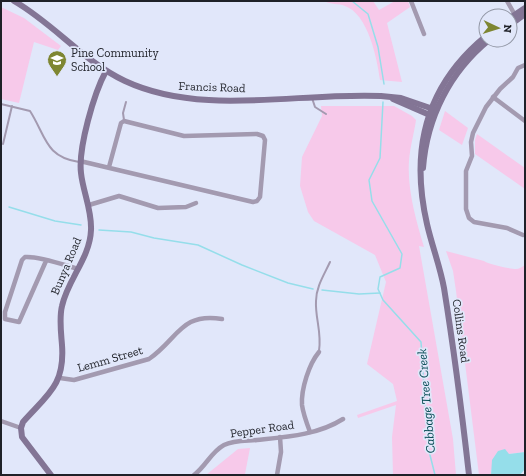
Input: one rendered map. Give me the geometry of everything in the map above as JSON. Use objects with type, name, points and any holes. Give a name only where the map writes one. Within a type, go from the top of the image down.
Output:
[{"type":"street","name":"Francis Road","points":[[14,1],[41,20],[106,71],[144,89],[179,98],[210,100],[374,95],[401,98],[433,113]]},
{"type":"street","points":[[411,1],[424,34]]},
{"type":"street","name":"Collins Road","points":[[469,475],[444,289],[439,264],[427,225],[422,192],[425,151],[433,113],[454,69],[467,53],[478,43]]},
{"type":"street","name":"Collins Road","points":[[433,113],[459,71],[481,48]]},
{"type":"street","points":[[523,235],[507,228],[474,222],[469,218],[466,212],[466,171],[472,156],[471,139],[481,116],[493,97],[513,77],[518,68],[525,65]]},
{"type":"street","name":"Bunya Road","points":[[21,428],[23,422],[56,385],[60,378],[63,360],[62,307],[90,238],[91,224],[89,205],[81,173],[80,162],[92,108],[106,71]]},
{"type":"street","points":[[493,97],[525,121]]},
{"type":"street","points":[[80,162],[109,167],[250,202],[257,201],[260,197],[265,140],[262,135],[184,136],[124,121],[121,123],[109,167]]},
{"type":"street","points":[[89,205],[119,196],[158,208],[186,207],[196,203]]},
{"type":"street","points":[[46,261],[19,322],[6,319],[5,312],[22,260],[25,257],[29,257],[46,261],[78,269]]},
{"type":"street","name":"Lemm Street","points":[[60,378],[74,380],[149,359],[159,353],[186,324],[203,318],[222,319]]},
{"type":"street","points":[[310,432],[302,405],[313,360],[319,352]]},
{"type":"street","name":"Pepper Road","points":[[194,475],[202,469],[214,452],[227,444],[280,438],[310,432],[334,424],[343,419]]},
{"type":"street","points":[[1,421],[21,428],[22,438],[51,475]]},
{"type":"street","points":[[276,475],[281,452],[280,438]]},
{"type":"lane","points":[[312,97],[313,105],[326,114]]},
{"type":"lane","points":[[124,121],[123,113],[126,102]]},
{"type":"lane","points":[[1,104],[30,111],[52,151],[64,158],[80,162]]},
{"type":"lane","points":[[3,144],[12,106]]},
{"type":"lane","points":[[319,352],[321,338],[315,302],[317,288],[330,262]]},
{"type":"shaded area","points":[[324,1],[373,1],[379,10],[395,1],[408,1],[410,7],[387,23],[402,82],[380,80],[374,49],[360,18],[345,6]]},
{"type":"shaded area","points":[[1,7],[24,18],[61,46],[58,50],[34,42],[19,103],[1,99]]},
{"type":"shaded area","points":[[321,106],[394,106],[412,116],[416,120],[410,156],[409,182],[415,215],[424,247],[419,246],[453,439],[456,475],[393,475],[392,437],[396,405],[358,418],[357,415],[397,401],[393,384],[367,364],[386,282],[375,255],[314,221],[308,212],[300,186],[302,157],[322,116]]},
{"type":"shaded area","points":[[445,111],[468,128],[462,145],[439,130]]},
{"type":"shaded area","points":[[477,134],[525,168],[525,189],[475,154],[475,140]]},
{"type":"shaded area","points":[[446,251],[509,268],[517,269],[525,265],[525,452],[509,454],[491,470],[491,475],[479,475],[456,291],[453,271]]},
{"type":"shaded area","points":[[250,448],[245,474],[247,475],[206,475],[238,449]]},
{"type":"water","points":[[505,449],[509,454],[525,452],[525,469],[520,475],[491,475],[492,460],[498,451]]},
{"type":"waterway","name":"Cabbage Tree Creek","points":[[352,1],[368,14],[378,47],[384,84]]},
{"type":"waterway","name":"Cabbage Tree Creek","points":[[383,102],[380,158],[369,180],[372,201],[402,254],[400,268],[380,277],[378,289],[383,300],[421,342],[428,447],[435,475]]},
{"type":"waterway","points":[[9,207],[55,221],[81,225]]},
{"type":"waterway","points":[[99,230],[131,232],[154,238],[198,245],[242,265],[288,283],[313,289]]},
{"type":"waterway","points":[[322,290],[359,294],[380,293]]},
{"type":"place","name":"Pine Community School","points":[[57,77]]}]
